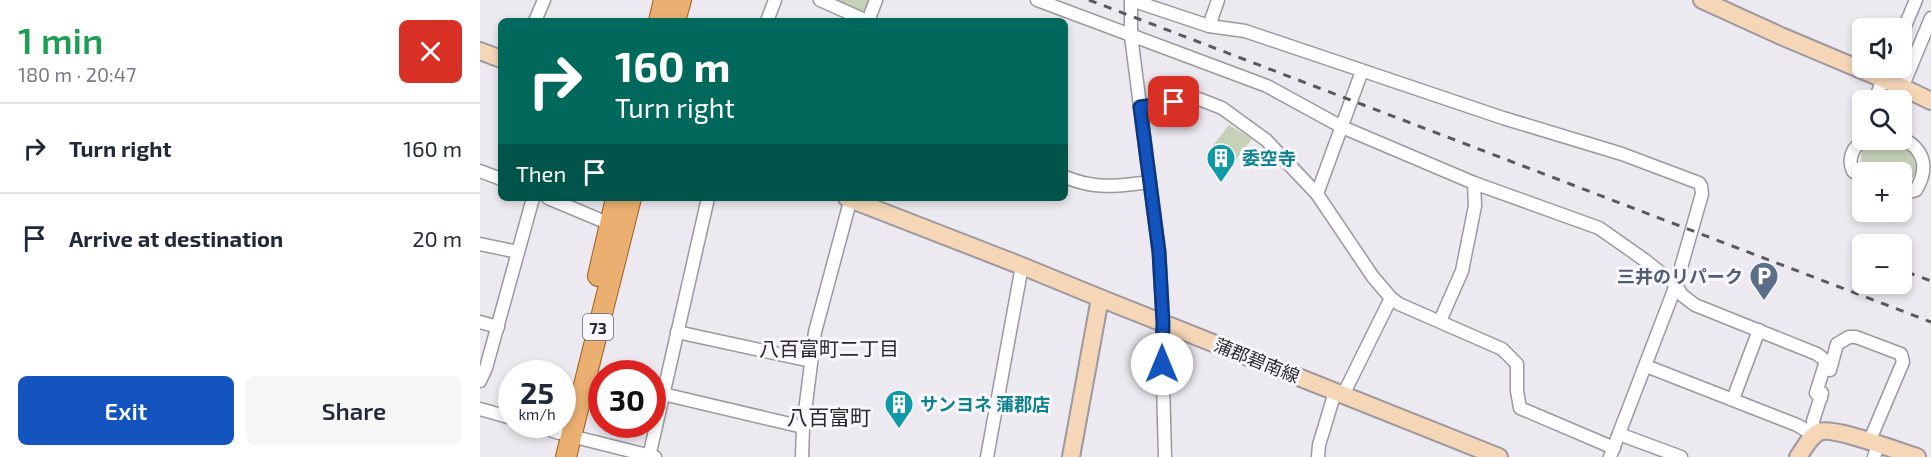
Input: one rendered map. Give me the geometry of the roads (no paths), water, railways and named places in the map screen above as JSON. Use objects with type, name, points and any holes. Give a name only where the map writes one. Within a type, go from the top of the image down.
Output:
[{"type":"main road","points":[[660,18],[664,0]]},
{"type":"main road","points":[[676,18],[681,0]]},
{"type":"main road","points":[[1702,0],[1781,36],[1852,61]]},
{"type":"main road","points":[[480,51],[498,58]]},
{"type":"main road","points":[[1912,97],[1931,101]]},
{"type":"main road","name":"73","points":[[576,372],[615,201]]},
{"type":"main road","name":"73","points":[[576,384],[630,201]]},
{"type":"main road","name":"蒲郡碧南線","points":[[857,201],[1499,457]]},
{"type":"main road","points":[[1071,457],[1100,298]]},
{"type":"main road","points":[[1798,457],[1814,435],[1822,431],[1832,431],[1874,448],[1917,457]]},
{"type":"main road","name":"73","points":[[552,457],[559,438]]},
{"type":"main road","name":"73","points":[[564,438],[566,457]]},
{"type":"street","points":[[537,18],[544,0]]},
{"type":"street","points":[[768,18],[775,0]]},
{"type":"street","points":[[820,0],[860,18]]},
{"type":"street","points":[[868,18],[876,0]]},
{"type":"street","points":[[1037,0],[1067,17],[1131,36],[1267,86],[1342,127],[1474,183],[1599,228],[1636,253],[1676,285],[1682,295],[1695,305],[1817,354],[1826,361],[1816,393],[1821,398]]},
{"type":"street","points":[[1140,107],[1199,99],[1222,108],[1266,140],[1317,194],[1372,277],[1391,298],[1399,304],[1502,349],[1517,364],[1517,391],[1520,408],[1554,421],[1612,452],[1676,285],[1702,194],[1699,183],[1622,154],[1503,118],[1245,31],[1209,26],[1131,0],[1131,36],[1149,182],[1159,252],[1163,323],[1165,457]]},
{"type":"street","points":[[1209,26],[1218,0]]},
{"type":"street","points":[[1908,18],[1916,0]]},
{"type":"street","points":[[1902,90],[1931,18]]},
{"type":"street","points":[[1317,194],[1362,70]]},
{"type":"street","points":[[1912,145],[1919,152],[1924,165],[1922,178],[1916,190],[1912,192]]},
{"type":"street","points":[[1852,169],[1850,161],[1856,150]]},
{"type":"street","points":[[480,171],[498,178]]},
{"type":"street","points":[[1068,178],[1106,187],[1149,182]]},
{"type":"street","points":[[1440,321],[1462,271],[1475,206],[1474,183]]},
{"type":"street","points":[[480,381],[498,327],[532,201]]},
{"type":"street","points":[[555,201],[610,224]]},
{"type":"street","points":[[666,381],[707,201]]},
{"type":"street","points":[[802,457],[803,427],[815,332],[848,201]]},
{"type":"street","points":[[480,243],[518,252]]},
{"type":"street","points":[[987,457],[1022,266]]},
{"type":"street","points":[[1317,457],[1319,445],[1339,393],[1391,298]]},
{"type":"street","points":[[480,322],[498,327]]},
{"type":"street","points":[[1733,399],[1760,330]]},
{"type":"street","points":[[677,332],[811,361]]},
{"type":"street","points":[[1814,435],[1813,421],[1837,344],[1856,337],[1901,354],[1902,362],[1874,448]]},
{"type":"street","points":[[1646,366],[1797,425],[1814,435]]},
{"type":"street","points":[[666,395],[803,427]]},
{"type":"street","points":[[480,409],[498,414]]},
{"type":"street","points":[[576,432],[652,456],[655,438]]},
{"type":"street","points":[[1619,434],[1681,457]]},
{"type":"railway","points":[[1089,0],[1931,322]]},
{"type":"railway","points":[[1912,274],[1931,281]]},
{"type":"place","name":"委空寺","points":[[1221,184]]},
{"type":"place","name":"三井のリパーク","points":[[1764,302]]},
{"type":"place","name":"サンヨネ 蒲郡店","points":[[899,430]]},
{"type":"district","name":"八百富町二丁目","points":[[829,348]]},
{"type":"district","name":"八百富町","points":[[829,416]]}]
